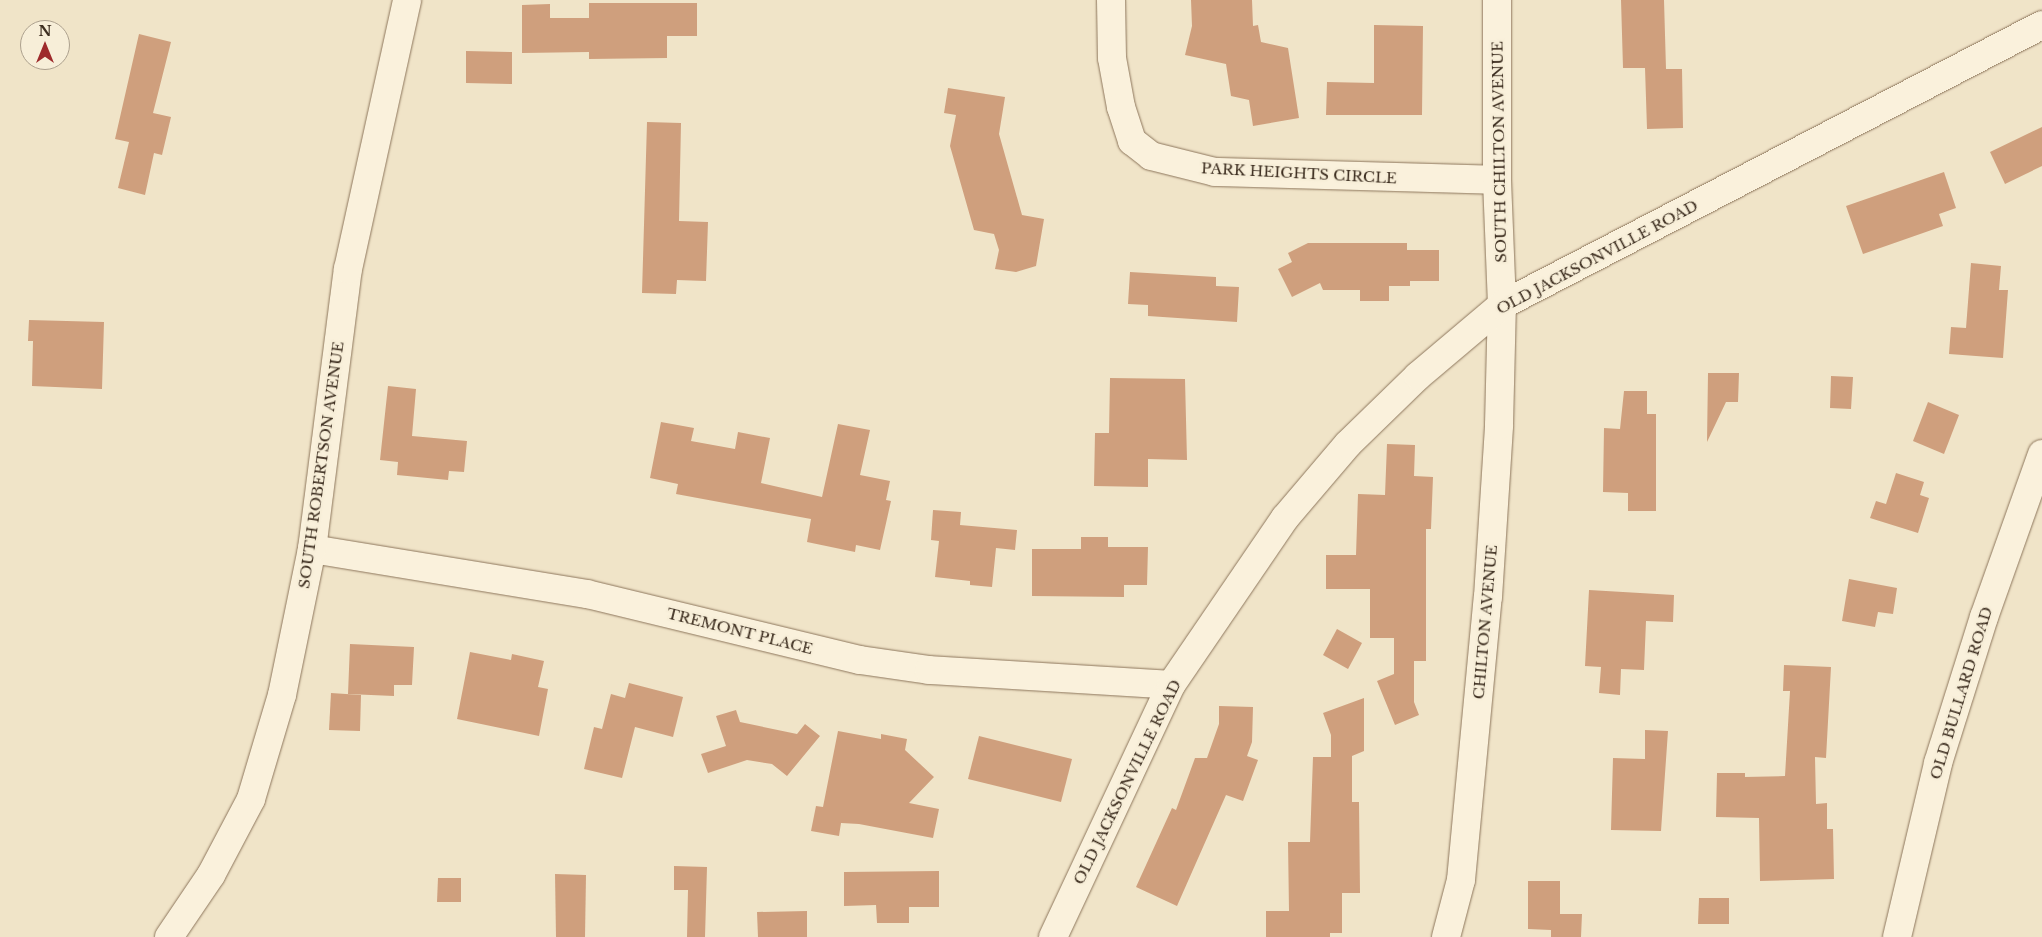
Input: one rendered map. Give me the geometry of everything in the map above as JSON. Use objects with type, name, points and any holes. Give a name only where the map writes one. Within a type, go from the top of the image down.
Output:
[{"type":"street","name":"SOUTH ROBERTSON AVENUE","points":[[169,937],[211,875],[251,799],[282,695],[312,549],[348,269],[407,0]]},
{"type":"street","name":"PARK HEIGHTS CIRCLE","points":[[1111,0],[1112,58],[1121,107],[1132,141],[1151,156],[1216,172],[1497,180]]},
{"type":"street","name":"SOUTH CHILTON AVENUE","points":[[1497,0],[1497,180],[1502,305]]},
{"type":"street","name":"OLD JACKSONVILLE ROAD","points":[[1053,937],[1171,686],[1285,518],[1348,444],[1418,376],[1502,305],[2042,25]]},
{"type":"street","name":"CHILTON AVENUE","points":[[1446,937],[1461,880],[1483,655],[1499,425],[1502,305]]},
{"type":"street","name":"OLD BULLARD ROAD","points":[[1897,937],[1938,763],[1984,617],[2042,454]]},
{"type":"street","name":"TREMONT PLACE","points":[[312,549],[587,594],[860,660],[929,670],[1171,686]]},
{"type":"building","points":[[1191,0],[1252,0],[1253,26],[1258,25],[1261,42],[1288,48],[1299,118],[1253,126],[1249,100],[1231,96],[1226,64],[1185,55],[1192,26]]},
{"type":"building","points":[[1621,0],[1664,0],[1666,69],[1682,69],[1683,128],[1647,129],[1645,68],[1623,68]]},
{"type":"building","points":[[589,3],[697,3],[697,36],[667,36],[667,58],[589,59],[589,52],[522,53],[522,5],[550,4],[550,18],[589,18]]},
{"type":"building","points":[[1374,25],[1423,26],[1422,115],[1326,115],[1327,82],[1374,83]]},
{"type":"building","points":[[139,34],[171,42],[153,113],[171,117],[162,155],[154,153],[145,195],[118,188],[129,142],[115,139]]},
{"type":"building","points":[[466,51],[512,52],[512,84],[466,83]]},
{"type":"building","points":[[948,88],[1005,97],[999,134],[1022,215],[1044,219],[1036,266],[1016,272],[995,269],[999,250],[994,234],[974,230],[950,146],[956,115],[944,113]]},
{"type":"building","points":[[647,122],[681,123],[679,221],[708,222],[706,281],[677,280],[676,294],[642,293]]},
{"type":"building","points":[[2042,127],[2042,166],[2005,184],[1990,152]]},
{"type":"building","points":[[1944,172],[1956,208],[1939,214],[1943,226],[1863,254],[1846,206]]},
{"type":"building","points":[[1308,243],[1407,243],[1407,250],[1439,250],[1439,281],[1410,281],[1410,286],[1389,286],[1389,301],[1360,301],[1360,290],[1323,290],[1320,283],[1292,297],[1278,269],[1292,262],[1288,253]]},
{"type":"building","points":[[1971,263],[2001,266],[1999,290],[2008,290],[2003,358],[1949,354],[1951,327],[1966,328]]},
{"type":"building","points":[[1130,272],[1216,277],[1216,286],[1239,287],[1237,322],[1148,316],[1148,305],[1128,304]]},
{"type":"building","points":[[29,320],[104,322],[102,389],[32,386],[33,341],[28,341]]},
{"type":"building","points":[[1708,373],[1739,373],[1738,402],[1726,402],[1707,442]]},
{"type":"building","points":[[1831,376],[1853,377],[1851,409],[1830,408]]},
{"type":"building","points":[[1110,378],[1185,379],[1187,460],[1148,459],[1148,487],[1094,486],[1095,433],[1109,433]]},
{"type":"building","points":[[388,386],[416,389],[412,436],[467,441],[464,472],[449,471],[448,480],[397,475],[398,462],[380,460]]},
{"type":"building","points":[[1624,391],[1647,391],[1647,414],[1656,414],[1656,511],[1628,511],[1628,493],[1603,492],[1604,428],[1620,429]]},
{"type":"building","points":[[1928,402],[1959,415],[1944,454],[1913,441]]},
{"type":"building","points":[[661,422],[694,428],[691,441],[735,449],[738,432],[770,438],[761,483],[822,497],[838,424],[870,430],[860,475],[890,481],[886,500],[891,501],[880,550],[856,545],[855,552],[807,542],[811,519],[676,494],[678,484],[650,478]]},
{"type":"building","points":[[1387,444],[1415,445],[1414,476],[1433,477],[1431,529],[1426,529],[1426,661],[1414,661],[1414,702],[1419,715],[1395,725],[1377,681],[1394,674],[1394,638],[1370,638],[1370,589],[1326,589],[1326,555],[1356,555],[1358,494],[1385,495]]},
{"type":"building","points":[[1896,473],[1924,482],[1920,495],[1929,498],[1918,533],[1870,518],[1876,501],[1886,504]]},
{"type":"building","points":[[933,510],[961,512],[960,525],[1017,530],[1015,550],[996,548],[992,587],[970,585],[970,581],[935,577],[939,541],[931,540]]},
{"type":"building","points":[[1081,537],[1108,537],[1108,547],[1148,547],[1147,585],[1124,585],[1124,597],[1032,596],[1032,549],[1081,549]]},
{"type":"building","points":[[1849,579],[1897,588],[1893,614],[1878,612],[1875,627],[1842,621]]},
{"type":"building","points":[[1589,590],[1674,595],[1673,622],[1646,621],[1644,670],[1621,669],[1620,695],[1599,693],[1601,667],[1585,666]]},
{"type":"building","points":[[1337,629],[1362,643],[1348,669],[1323,655]]},
{"type":"building","points":[[350,644],[414,647],[412,685],[394,685],[394,696],[348,694]]},
{"type":"building","points":[[470,652],[511,660],[512,654],[544,661],[538,687],[548,689],[539,736],[457,719]]},
{"type":"building","points":[[1784,665],[1831,667],[1826,758],[1815,757],[1816,804],[1827,803],[1827,829],[1833,829],[1834,879],[1760,881],[1759,818],[1716,817],[1717,773],[1745,773],[1745,777],[1785,776],[1790,691],[1783,691]]},
{"type":"building","points":[[629,683],[683,697],[673,737],[635,727],[622,778],[584,769],[594,727],[602,729],[611,694],[625,698]]},
{"type":"building","points":[[331,693],[361,695],[360,731],[329,730]]},
{"type":"building","points":[[1364,698],[1364,751],[1352,756],[1352,802],[1359,802],[1360,893],[1342,893],[1342,933],[1330,933],[1330,937],[1266,937],[1266,911],[1289,911],[1288,842],[1310,842],[1313,757],[1331,757],[1331,735],[1323,713]]},
{"type":"building","points":[[1219,706],[1253,707],[1252,742],[1247,756],[1258,760],[1243,801],[1226,795],[1177,906],[1136,887],[1172,808],[1176,810],[1195,758],[1207,758],[1219,724]]},
{"type":"building","points":[[736,710],[740,722],[797,734],[805,724],[820,736],[787,776],[772,764],[747,760],[708,773],[701,754],[726,746],[716,716]]},
{"type":"building","points":[[1645,730],[1668,731],[1661,831],[1611,830],[1613,758],[1645,759]]},
{"type":"building","points":[[838,731],[881,739],[881,734],[907,739],[905,750],[934,777],[909,803],[939,809],[933,838],[859,824],[841,823],[839,836],[811,831],[816,806],[823,807]]},
{"type":"building","points":[[979,736],[1072,759],[1061,802],[968,779]]},
{"type":"building","points":[[674,866],[707,867],[705,937],[687,937],[688,890],[674,890]]},
{"type":"building","points":[[939,871],[939,907],[909,907],[909,923],[877,923],[876,905],[844,906],[844,872]]},
{"type":"building","points":[[555,874],[586,875],[585,937],[556,937]]},
{"type":"building","points":[[438,878],[461,878],[461,902],[437,902]]},
{"type":"building","points":[[1528,881],[1560,881],[1560,914],[1582,914],[1581,937],[1551,937],[1551,930],[1528,929]]},
{"type":"building","points":[[1699,898],[1729,898],[1729,924],[1698,924]]},
{"type":"building","points":[[807,911],[807,937],[758,937],[757,912]]}]
